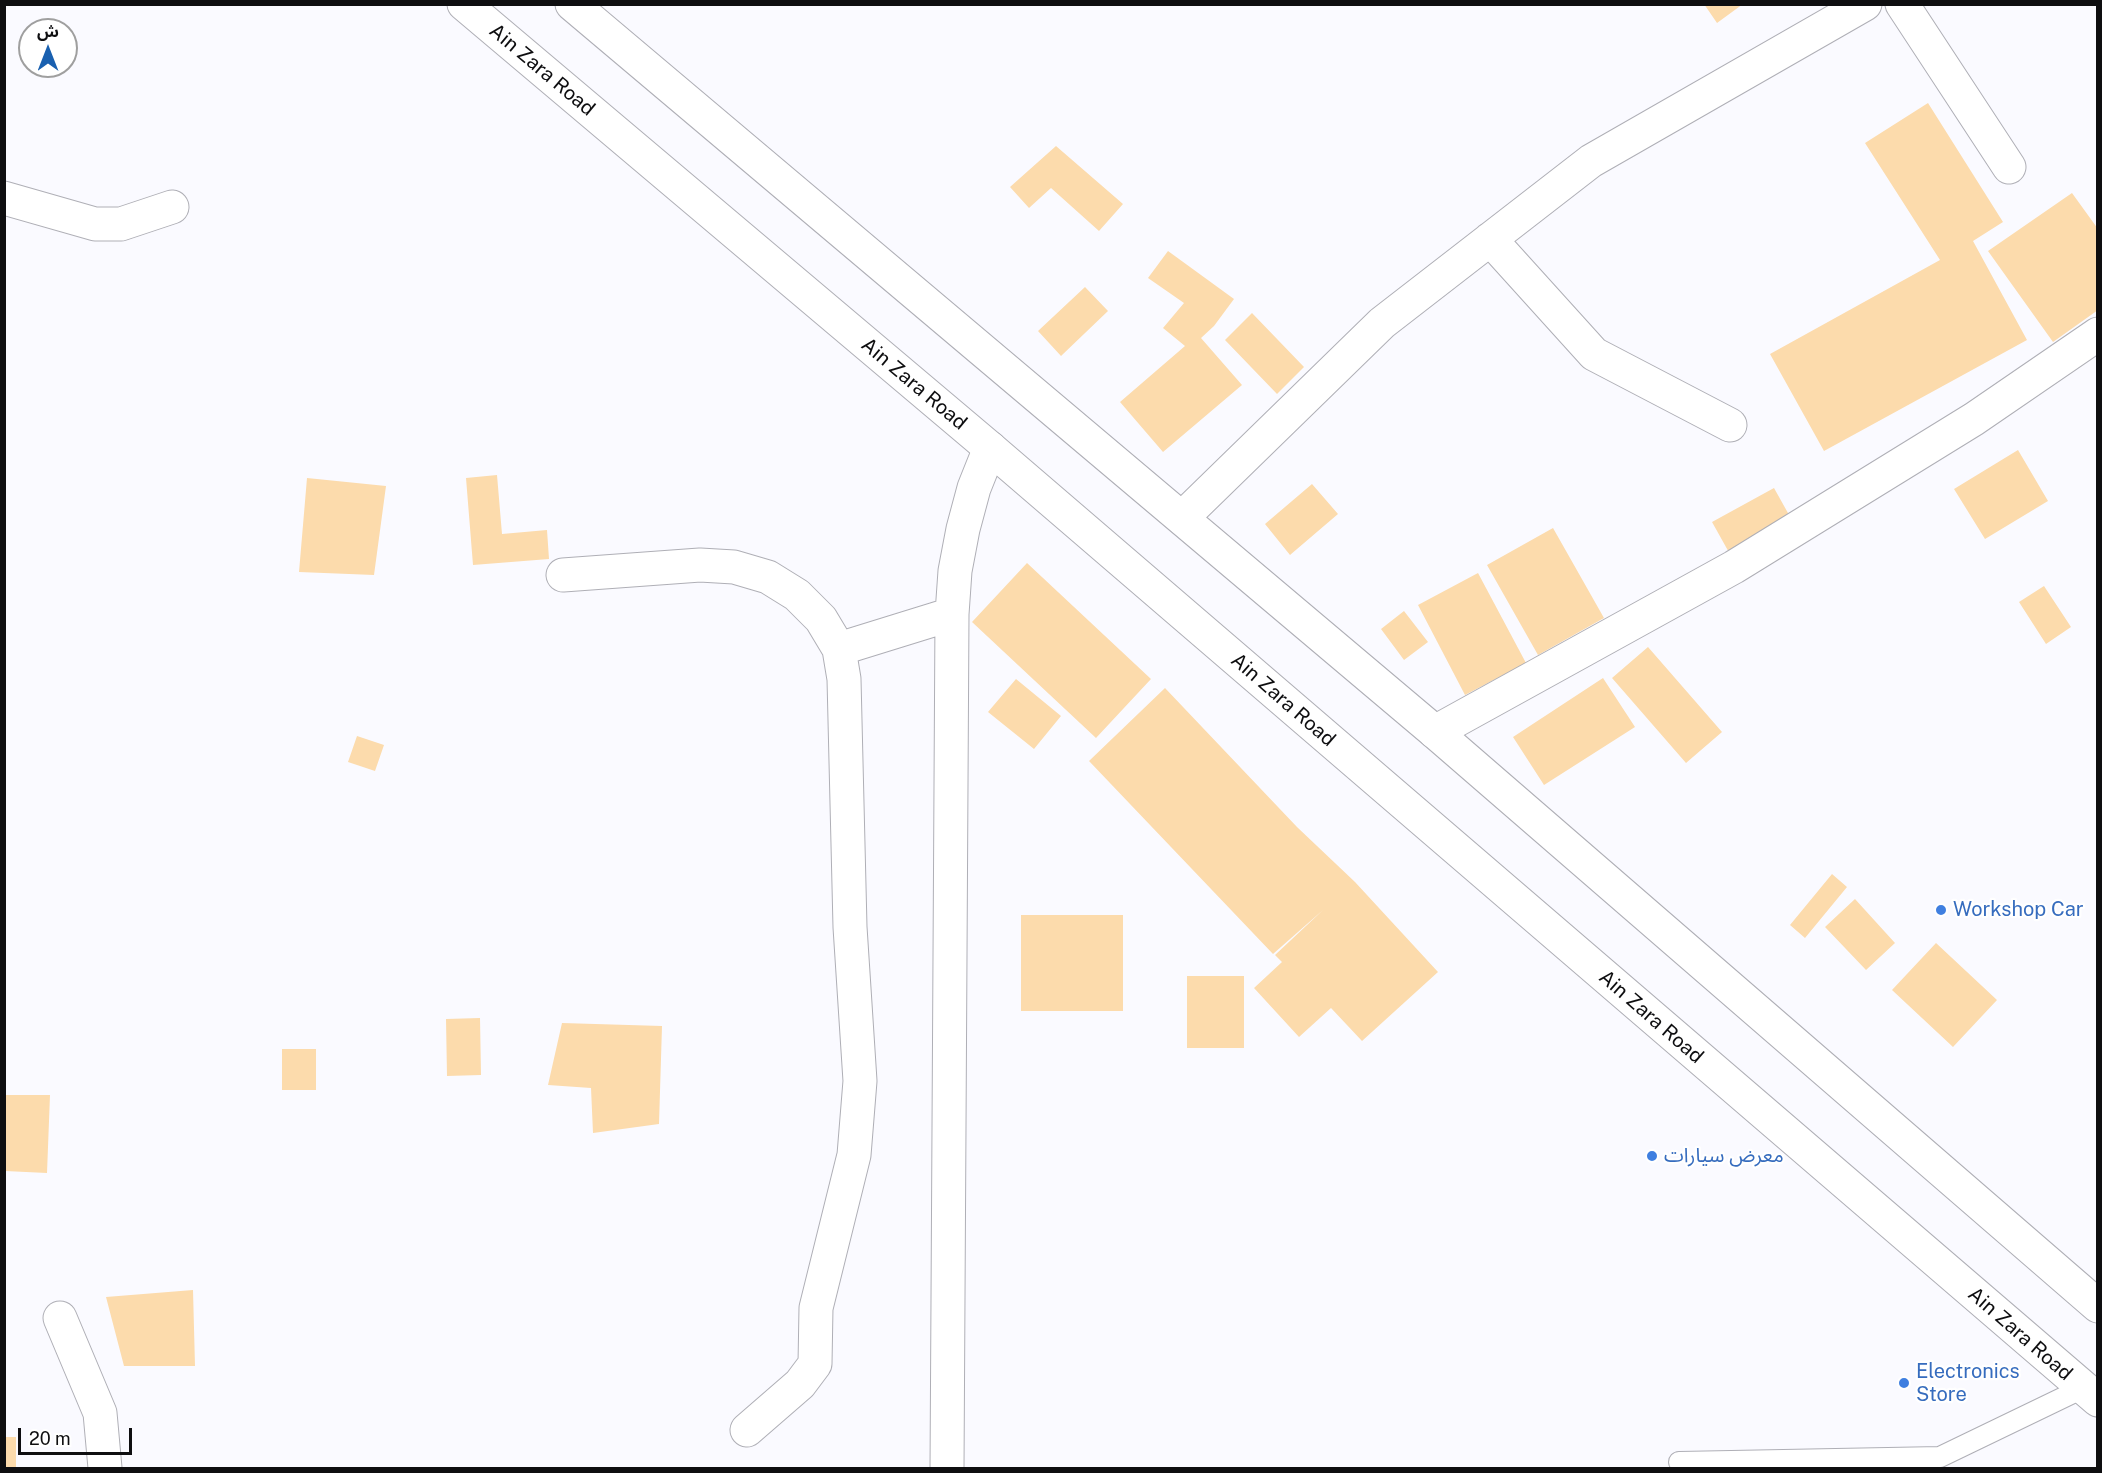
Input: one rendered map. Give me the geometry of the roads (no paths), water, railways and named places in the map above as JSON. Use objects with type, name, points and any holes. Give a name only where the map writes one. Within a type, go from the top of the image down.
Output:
[{"type":"street","name":"Ain Zara Road","points":[[464,4],[990,448],[2090,1394]]},
{"type":"street","points":[[572,4],[1435,732],[2097,1306]]},
{"type":"street","points":[[1182,518],[1382,323],[1591,161],[1865,4]]},
{"type":"street","points":[[1902,4],[2009,167]]},
{"type":"street","points":[[4,198],[95,224],[121,224],[172,207]]},
{"type":"street","points":[[1490,239],[1594,354],[1730,425]]},
{"type":"street","points":[[1435,732],[1734,567],[1974,419],[2097,334]]},
{"type":"street","points":[[947,1468],[952,614],[955,571],[963,529],[974,488],[990,448]]},
{"type":"street","points":[[563,575],[700,565],[734,567],[768,577],[797,595],[821,619],[839,649],[844,679],[850,927],[860,1081],[856,1136],[849,1184],[816,1308],[814,1364],[800,1384],[747,1430]]},
{"type":"street","points":[[839,649],[952,614]]},
{"type":"street","points":[[60,1318],[100,1413],[105,1468]]},
{"type":"lane","points":[[1679,1462],[1940,1457],[2090,1394]]},
{"type":"place","name":"Workshop Car","points":[[1941,910]]},
{"type":"place","name":"معرض سيارات","points":[[1652,1156]]},
{"type":"place","name":"Electronics Store","points":[[1904,1383]]}]
